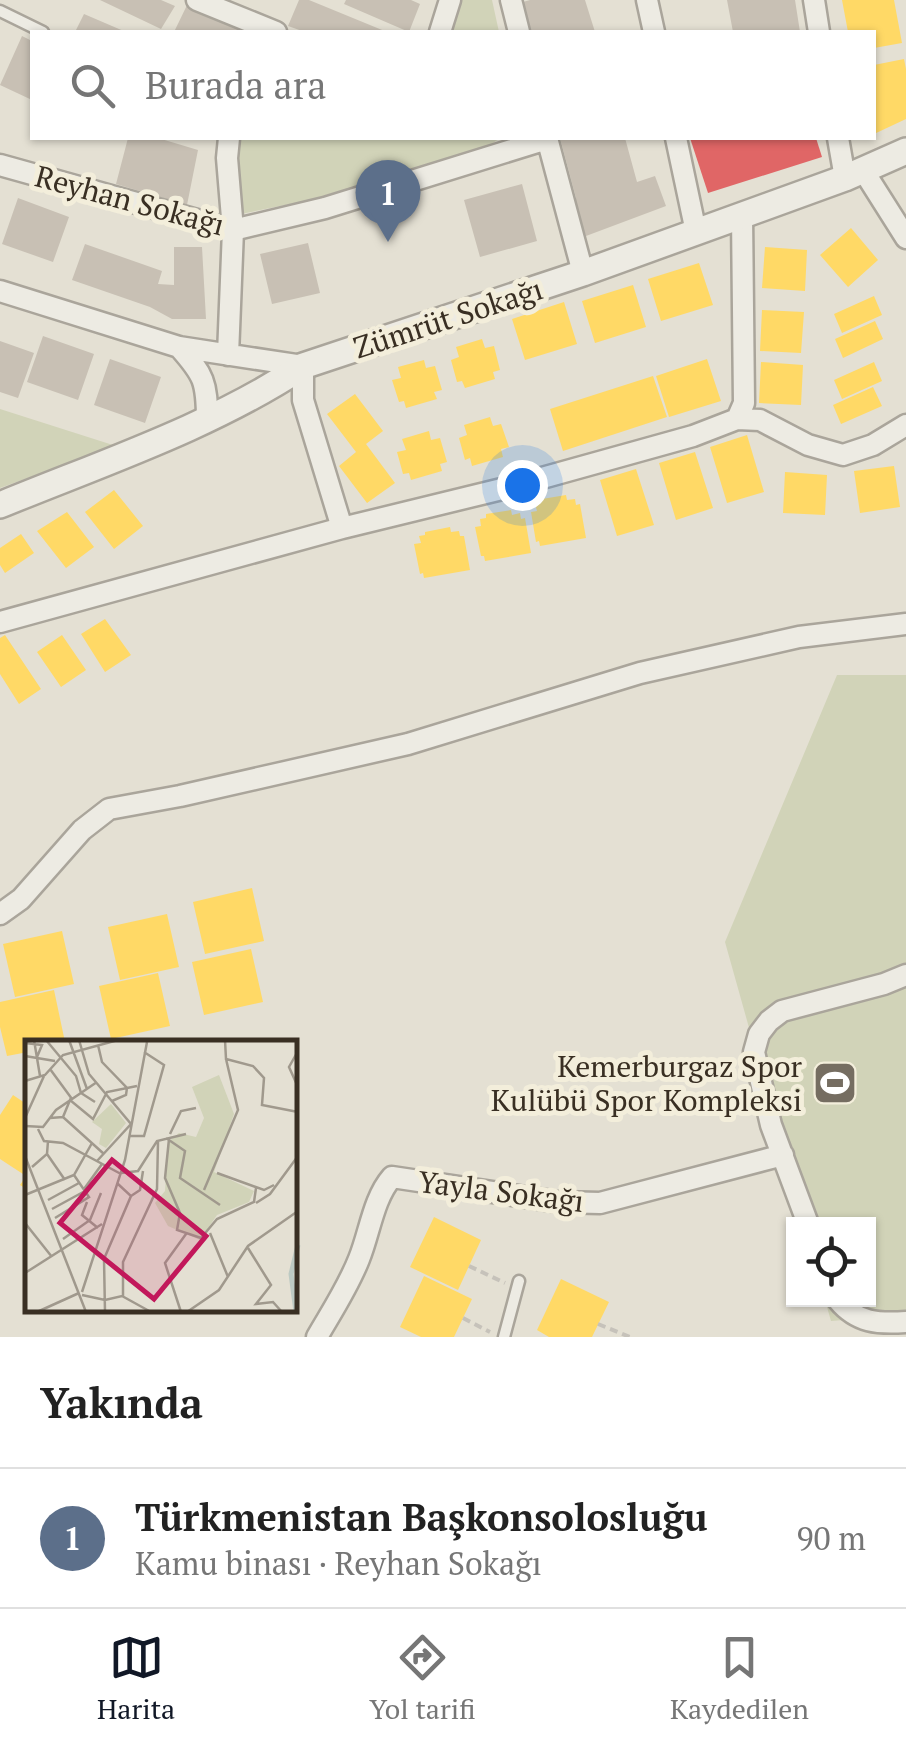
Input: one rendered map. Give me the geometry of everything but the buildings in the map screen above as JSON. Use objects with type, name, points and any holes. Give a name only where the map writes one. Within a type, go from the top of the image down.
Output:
[{"type":"street","points":[[197,0],[271,30]]},
{"type":"street","points":[[441,30],[450,0]]},
{"type":"street","points":[[511,0],[518,30]]},
{"type":"street","points":[[646,0],[654,30]]},
{"type":"street","points":[[814,0],[819,30]]},
{"type":"street","points":[[228,140],[233,230],[228,355]]},
{"type":"street","name":"Reyhan Sokağı","points":[[0,165],[233,230],[325,208],[541,140]]},
{"type":"street","points":[[548,140],[583,272]]},
{"type":"street","points":[[676,140],[696,232]]},
{"type":"street","points":[[839,140],[854,174],[906,238]]},
{"type":"street","name":"Zümrüt Sokağı","points":[[0,505],[206,420],[267,390],[304,366],[696,232],[906,152]]},
{"type":"street","points":[[737,419],[744,403],[742,215]]},
{"type":"street","points":[[0,291],[179,347],[304,366],[304,400],[342,528]]},
{"type":"street","points":[[179,347],[200,370],[207,394],[206,420]]},
{"type":"street","points":[[0,622],[342,528],[506,488],[693,436],[737,419],[760,420],[808,445],[843,455],[873,445],[906,425]]},
{"type":"street","points":[[0,914],[20,898],[82,830],[108,809],[408,744],[640,673],[799,637],[906,624]]},
{"type":"street","points":[[805,1217],[771,1125],[754,1052],[759,1034],[782,1011],[906,975]]},
{"type":"street","name":"Yayla Sokağı","points":[[316,1337],[348,1285],[382,1188],[392,1177],[559,1202],[600,1203],[783,1156]]},
{"type":"street","points":[[846,1307],[857,1316],[880,1324],[906,1322]]},
{"type":"lane","points":[[0,11],[39,30]]},
{"type":"lane","points":[[502,1337],[518,1285]]},
{"type":"path","points":[[469,1266],[518,1285]]},
{"type":"path","points":[[463,1318],[502,1337]]},
{"type":"path","points":[[598,1324],[630,1337]]},
{"type":"green space","points":[[462,0],[492,0],[499,30],[451,30]]},
{"type":"green space","points":[[241,140],[497,140],[485,149],[305,201],[241,214],[236,162]]},
{"type":"green space","points":[[0,409],[116,446],[0,488]]},
{"type":"green space","name":"Kemerburgaz Spor Kulübü Spor Kompleksi","points":[[837,675],[906,675],[906,1315],[831,1321],[827,1307],[876,1307],[876,1217],[802,1217],[725,942]]},
{"type":"place","name":"Türkmenistan Başkonsolosluğu","points":[[388,242]]},
{"type":"place","name":"Kemerburgaz Spor Kulübü Spor Kompleksi","points":[[835,1083]]}]
